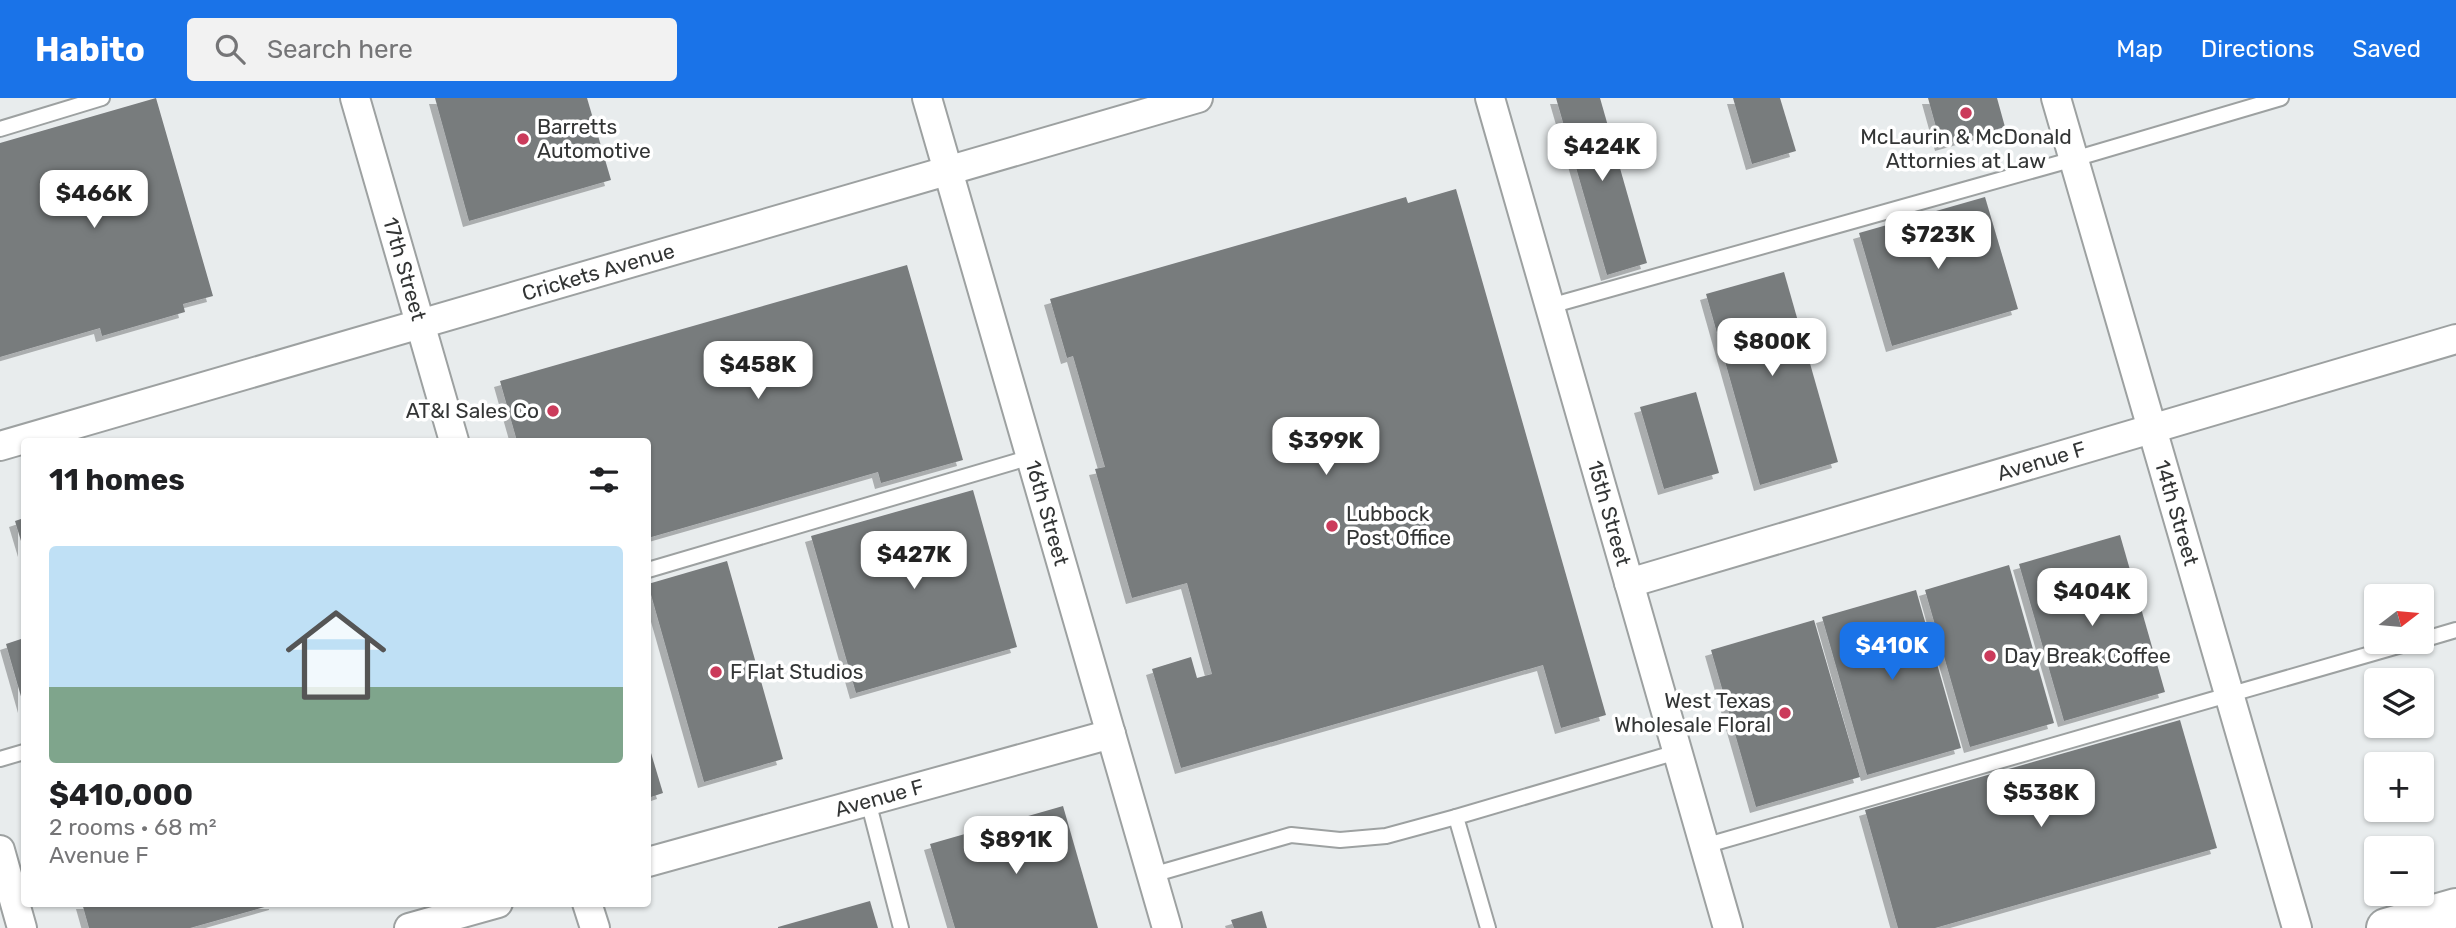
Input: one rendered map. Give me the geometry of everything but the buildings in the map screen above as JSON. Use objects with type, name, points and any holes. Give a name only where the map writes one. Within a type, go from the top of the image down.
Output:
[{"type":"main road","points":[[2386,928],[2456,908]]},
{"type":"street","name":"17th Street","points":[[355,98],[453,438]]},
{"type":"street","name":"16th Street","points":[[927,98],[1167,928]]},
{"type":"street","name":"Crickets Avenue","points":[[28,438],[1198,98]]},
{"type":"street","name":"15th Street","points":[[1490,98],[1728,928]]},
{"type":"street","name":"14th Street","points":[[2056,98],[2297,928]]},
{"type":"street","name":"Avenue F","points":[[1629,583],[2456,339]]},
{"type":"street","name":"Crickets Avenue","points":[[0,446],[21,440]]},
{"type":"street","name":"Avenue F","points":[[651,861],[1111,734]]},
{"type":"street","points":[[0,850],[22,928]]},
{"type":"street","points":[[409,928],[484,907]]},
{"type":"street","points":[[588,907],[594,928]]},
{"type":"lane","points":[[0,130],[103,98]]},
{"type":"lane","points":[[1550,306],[2281,98]]},
{"type":"lane","points":[[651,569],[1031,457]]},
{"type":"lane","points":[[2434,636],[2456,630]]},
{"type":"lane","points":[[1704,846],[2372,654]]},
{"type":"lane","points":[[1152,875],[1291,835],[1340,840],[1386,836],[1677,752]]},
{"type":"lane","points":[[0,759],[21,753]]},
{"type":"lane","points":[[868,801],[901,928]]},
{"type":"lane","points":[[1456,817],[1488,928]]},
{"type":"place","name":"McLaurin & McDonald Attornies at Law","points":[[1966,113]]},
{"type":"place","name":"Barretts Automotive","points":[[523,139]]},
{"type":"place","name":"AT&I Sales Co","points":[[553,411]]},
{"type":"place","name":"Lubbock Post Office","points":[[1332,526]]},
{"type":"place","name":"Day Break Coffee","points":[[1990,656]]},
{"type":"place","name":"F Flat Studios","points":[[716,672]]},
{"type":"place","name":"West Texas Wholesale Floral","points":[[1785,713]]}]
